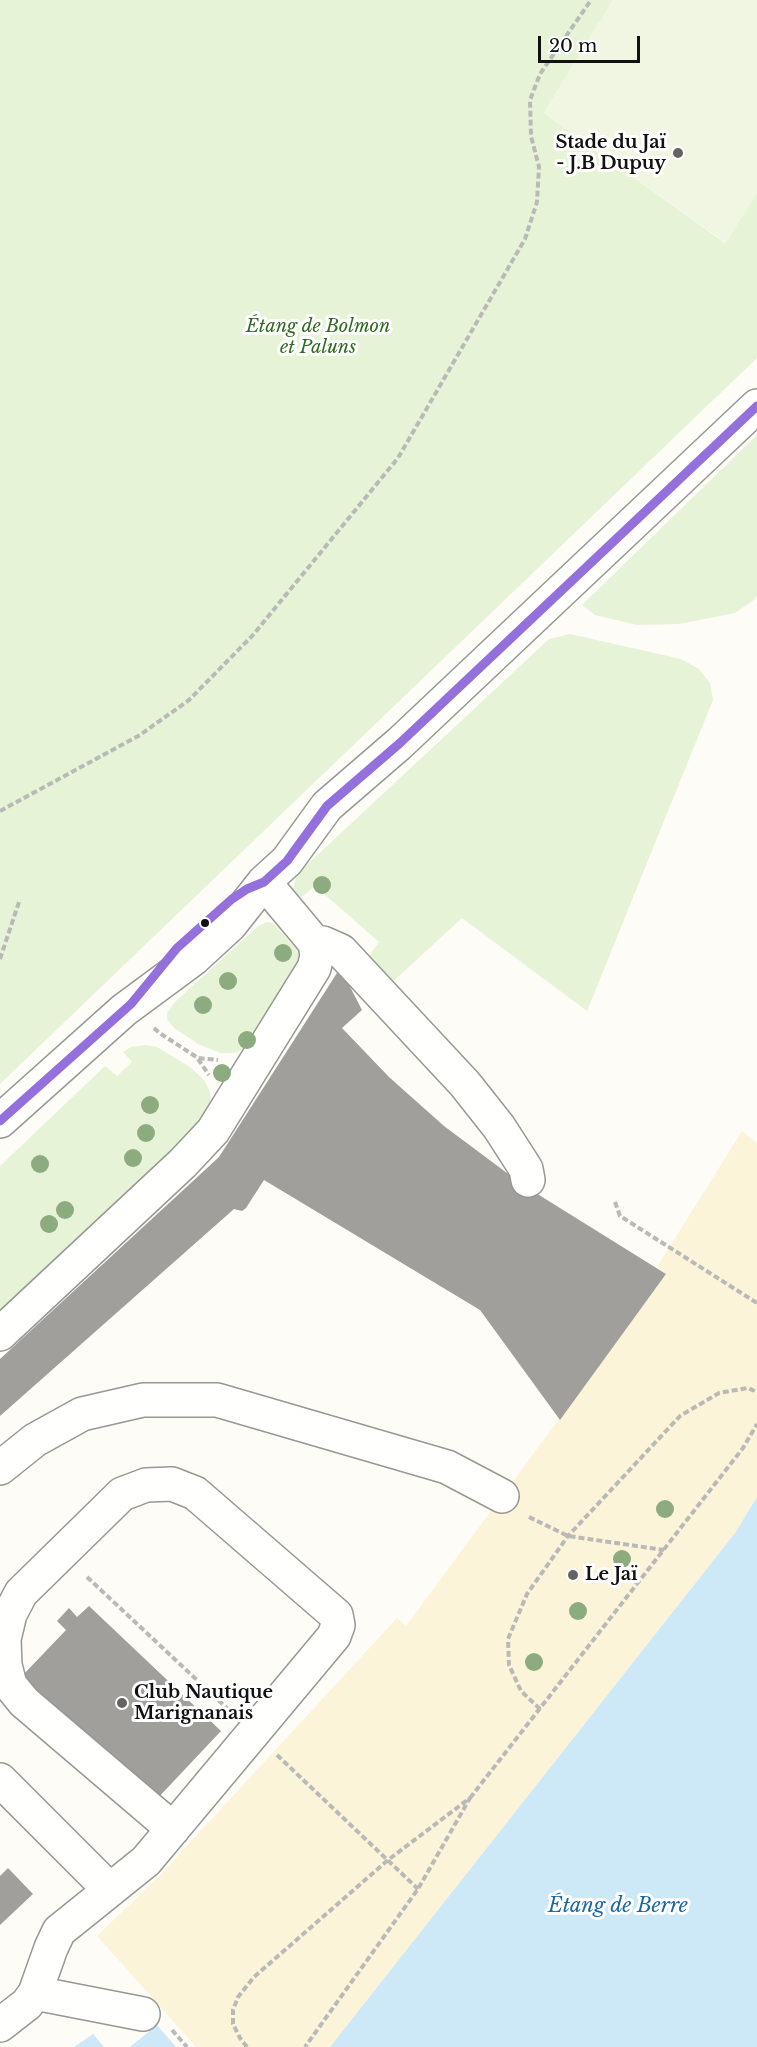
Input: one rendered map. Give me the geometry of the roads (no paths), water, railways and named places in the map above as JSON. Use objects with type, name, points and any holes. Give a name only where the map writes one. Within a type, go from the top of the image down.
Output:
[{"type":"street","points":[[0,1121],[139,1013],[249,904],[264,882],[286,861],[327,806],[417,728],[757,406]]},
{"type":"street","points":[[0,1334],[183,1163],[213,1131],[314,968],[315,944],[264,882]]},
{"type":"street","points":[[315,944],[323,943],[341,951],[465,1084],[499,1127],[526,1169],[528,1180]]},
{"type":"street","points":[[0,1468],[35,1440],[82,1413],[143,1400],[217,1400],[447,1467],[502,1496]]},
{"type":"street","points":[[0,2025],[27,2004],[35,1993],[59,1931],[146,1861],[173,1829],[334,1636],[338,1625],[336,1615],[195,1493],[172,1484],[146,1485],[122,1494],[21,1593],[10,1614],[4,1639],[5,1665],[10,1685],[24,1702],[173,1829]]},
{"type":"street","points":[[0,1780],[110,1890]]},
{"type":"street","points":[[35,1993],[143,2014]]},
{"type":"water","name":"Étang de Berre","points":[[757,1497],[757,2047],[330,2047],[735,1533]]},
{"type":"water","points":[[157,2025],[176,2047],[130,2047]]},
{"type":"water","points":[[93,2034],[104,2047],[74,2047]]},
{"type":"place","name":"Stade du Jaï - J.B Dupuy","points":[[678,153]]},
{"type":"place","name":"Le Jaï","points":[[573,1575]]},
{"type":"place","name":"Club Nautique Marignanais","points":[[122,1703]]},
{"type":"park label","name":"Étang de Bolmon et Paluns","points":[[318,337]]}]
